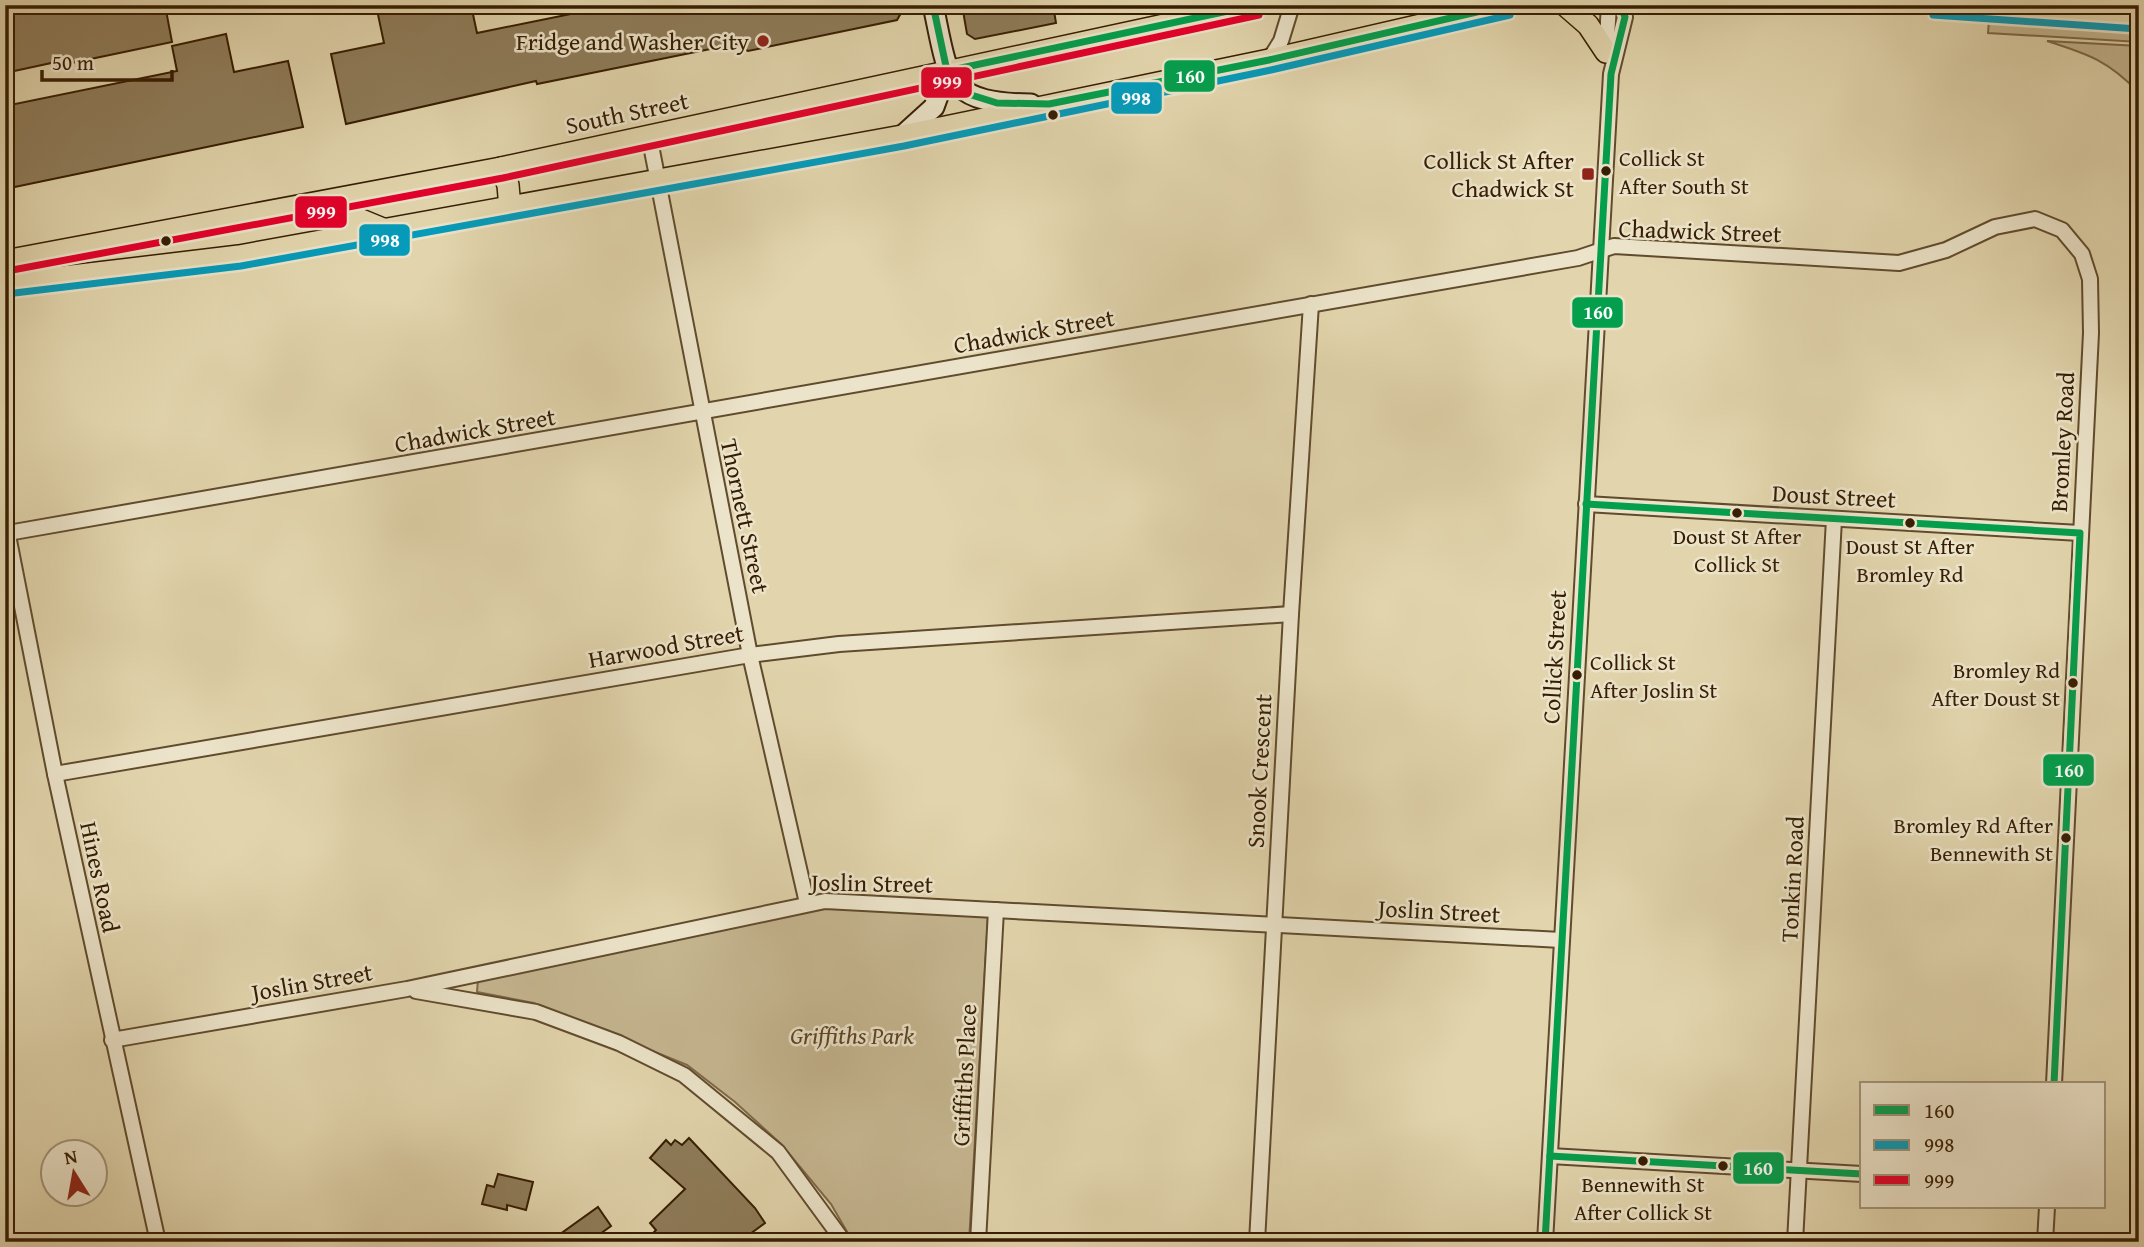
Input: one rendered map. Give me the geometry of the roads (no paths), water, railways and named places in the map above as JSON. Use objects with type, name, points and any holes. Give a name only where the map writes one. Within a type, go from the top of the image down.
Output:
[{"type":"main road","name":"South Street","points":[[5,261],[501,168],[1257,5]]},
{"type":"main road","points":[[5,284],[239,256],[902,136],[1269,60],[1508,5]]},
{"type":"main road","points":[[1565,5],[1588,25],[1606,52]]},
{"type":"main road","points":[[1934,5],[2139,19]]},
{"type":"main road","points":[[501,168],[508,185],[510,208]]},
{"type":"main road","points":[[329,201],[349,215],[385,230]]},
{"type":"street","points":[[933,5],[947,71],[965,93],[984,102],[1049,104]]},
{"type":"street","points":[[1269,60],[1281,41],[1292,5]]},
{"type":"street","name":"Collick Street","points":[[1609,5],[1606,52],[1611,74]]},
{"type":"street","name":"Collick Street","points":[[1545,1242],[1611,74],[1625,17],[1620,5]]},
{"type":"street","points":[[902,136],[934,107],[947,71]]},
{"type":"street","name":"Thornett Street","points":[[649,135],[701,414],[750,655],[807,903]]},
{"type":"street","name":"Chadwick Street","points":[[6,527],[701,414],[1601,253],[1614,246],[1899,263],[1946,250],[1995,227],[2035,219],[2062,230]]},
{"type":"street","name":"Bromley Road","points":[[2054,1082],[2091,333],[2090,279],[2082,254],[2062,230]]},
{"type":"street","name":"Snook Crescent","points":[[1257,1242],[1273,926],[1311,304]]},
{"type":"street","name":"Doust Street","points":[[1586,505],[2080,533]]},
{"type":"street","name":"Tonkin Road","points":[[1795,1242],[1834,519]]},
{"type":"street","name":"Hines Road","points":[[6,527],[55,774],[158,1242]]},
{"type":"street","name":"Harwood Street","points":[[55,774],[750,655],[839,643],[1291,614]]},
{"type":"street","name":"Joslin Street","points":[[112,1040],[407,989],[807,903],[841,901],[1561,940]]},
{"type":"street","name":"Griffiths Place","points":[[978,1242],[996,910]]},
{"type":"street","points":[[407,989],[536,1012],[619,1043],[684,1075],[778,1152],[844,1242]]},
{"type":"street","points":[[1549,1156],[1860,1174]]},
{"type":"street","points":[[2045,1242],[2047,1208]]},
{"type":"place","name":"Fridge and Washer City","points":[[763,41]]},
{"type":"place","name":"Collick St After South St","points":[[1606,171]]},
{"type":"place","name":"Collick St After Chadwick St","points":[[1588,174]]},
{"type":"place","name":"Doust St After Collick St","points":[[1737,513]]},
{"type":"place","name":"Doust St After Bromley Rd","points":[[1910,523]]},
{"type":"place","name":"Collick St After Joslin St","points":[[1577,675]]},
{"type":"place","name":"Bromley Rd After Doust St","points":[[2073,683]]},
{"type":"place","name":"Bromley Rd After Bennewith St","points":[[2066,838]]},
{"type":"place","name":"Bennewith St After Collick St","points":[[1643,1161]]},
{"type":"park label","name":"Griffiths Park","points":[[852,1035]]}]
